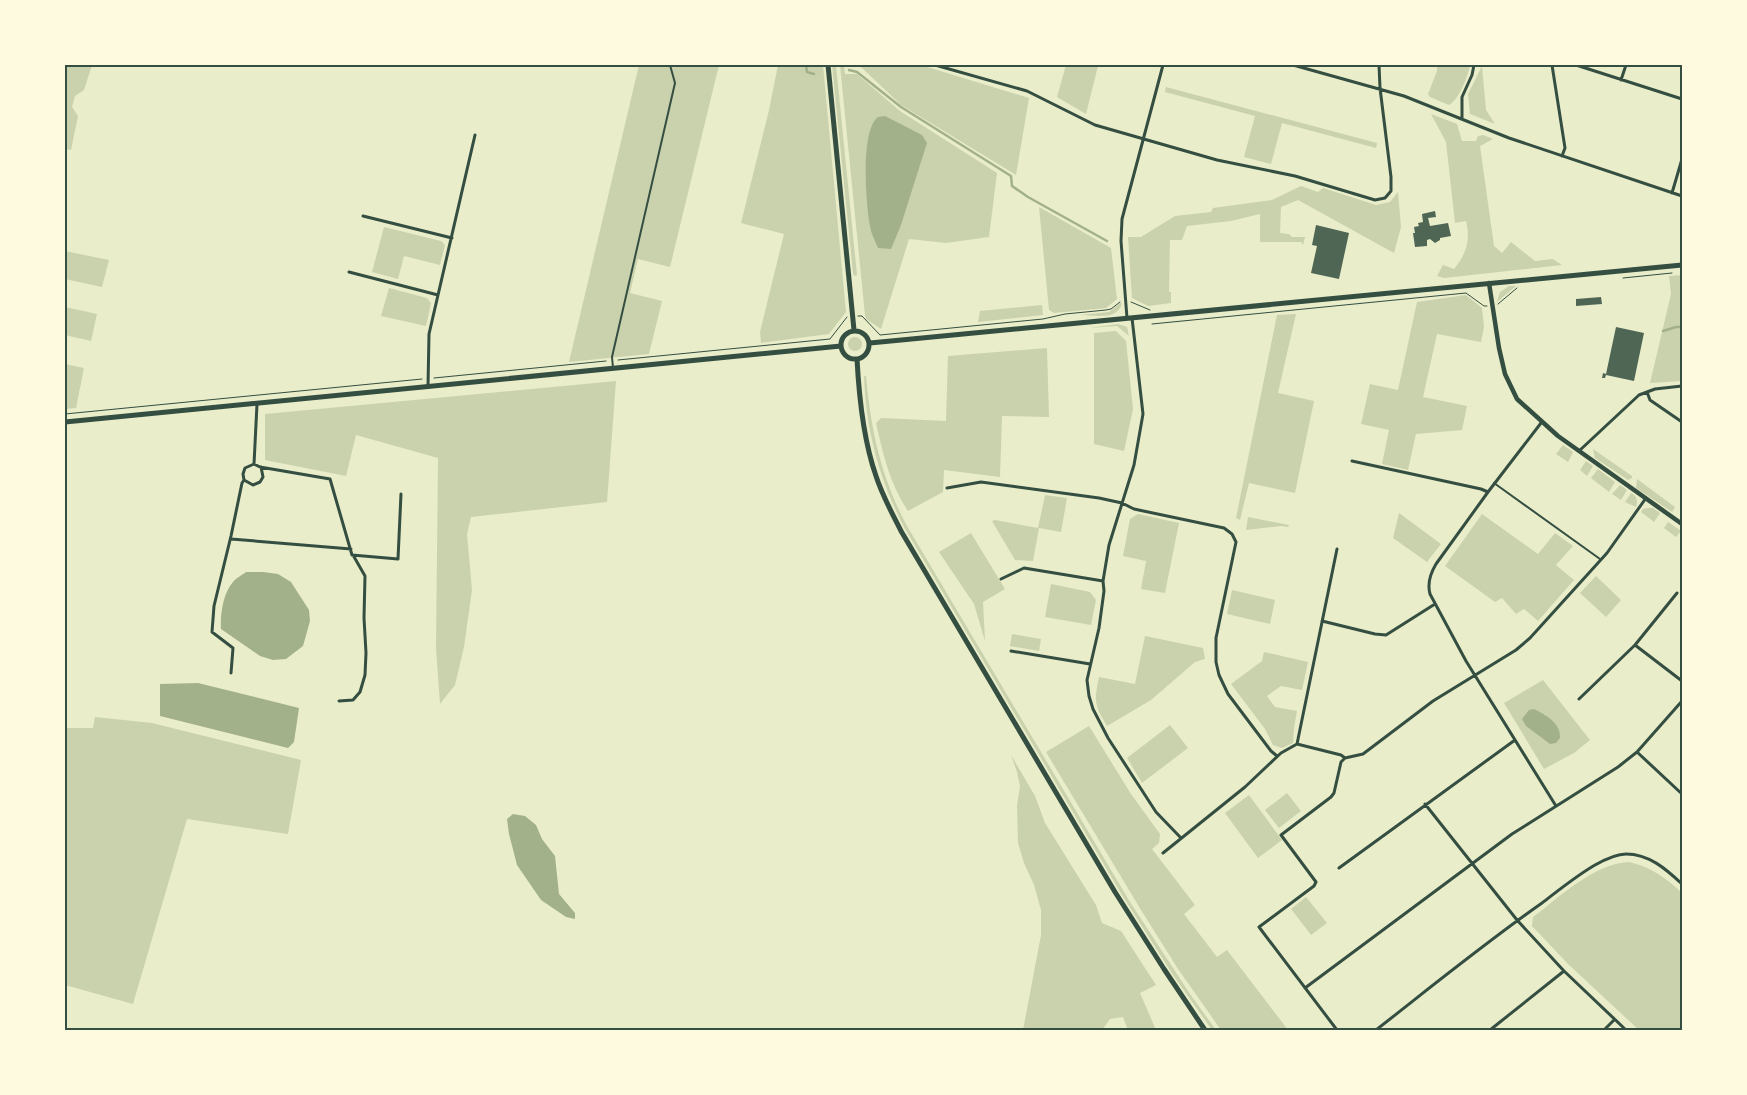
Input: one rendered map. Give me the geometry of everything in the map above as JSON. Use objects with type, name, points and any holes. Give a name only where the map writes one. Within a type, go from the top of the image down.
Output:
[{"type":"main road","points":[[828,65],[854,330]]},
{"type":"main road","points":[[870,343],[1682,265]]},
{"type":"main road","points":[[854,330],[867,336],[870,343],[866,354],[857,359],[846,355],[841,346],[844,336],[854,330]]},
{"type":"main road","points":[[65,422],[841,346]]},
{"type":"main road","points":[[857,359],[863,418],[875,475],[887,505],[901,532],[1115,892],[1206,1030]]},
{"type":"street","points":[[935,65],[1027,91],[1095,125],[1217,160],[1295,176],[1375,200],[1385,198],[1391,191],[1378,65]]},
{"type":"street","points":[[1162,65],[1122,219],[1121,241],[1129,318],[1143,414],[1134,465],[1109,545],[1103,580],[1104,591],[1099,628],[1087,680],[1089,696],[1108,738],[1156,812],[1181,838]]},
{"type":"street","points":[[1293,65],[1380,88],[1462,118],[1509,138],[1682,196]]},
{"type":"street","points":[[1462,118],[1462,97],[1472,75],[1474,65]]},
{"type":"street","points":[[1552,65],[1565,148],[1562,156]]},
{"type":"street","points":[[1576,65],[1682,99]]},
{"type":"street","points":[[1621,80],[1626,65]]},
{"type":"street","points":[[428,386],[429,334],[475,135]]},
{"type":"street","points":[[1672,193],[1682,159]]},
{"type":"street","points":[[363,216],[452,238]]},
{"type":"street","points":[[349,272],[438,295]]},
{"type":"street","points":[[1489,283],[1498,344],[1505,374],[1517,399],[1541,423],[1682,524]]},
{"type":"street","points":[[1579,451],[1639,395],[1655,389],[1682,386]]},
{"type":"street","points":[[1647,392],[1650,400],[1682,422]]},
{"type":"street","points":[[254,464],[257,404]]},
{"type":"street","points":[[1541,423],[1494,483],[1433,569],[1428,588],[1475,675],[1556,806]]},
{"type":"street","points":[[1352,461],[1488,492]]},
{"type":"street","points":[[254,464],[260,467],[330,479],[352,555],[366,576],[365,675],[360,692],[353,700],[339,701]]},
{"type":"street","points":[[231,673],[233,648],[212,632],[214,606],[244,480],[243,474],[245,468],[254,464]]},
{"type":"street","points":[[244,480],[253,485],[260,482],[263,476],[260,467]]},
{"type":"street","points":[[947,488],[980,482],[1047,490],[1122,503],[1134,509],[1224,528],[1232,534],[1236,542],[1216,638],[1216,662],[1219,675],[1228,694],[1271,751],[1277,756]]},
{"type":"street","points":[[352,555],[398,559],[401,494]]},
{"type":"street","points":[[1337,1030],[1259,927],[1314,886],[1315,879],[1281,834],[1331,797],[1334,793],[1341,762],[1345,758],[1363,754],[1433,701],[1516,650],[1530,638],[1601,560],[1646,498]]},
{"type":"street","points":[[230,539],[351,549]]},
{"type":"street","points":[[1298,744],[1337,549]]},
{"type":"street","points":[[1001,579],[1024,568],[1103,580]]},
{"type":"street","points":[[1579,699],[1635,645],[1677,593]]},
{"type":"street","points":[[1322,622],[1386,635],[1435,604]]},
{"type":"street","points":[[1635,645],[1682,681]]},
{"type":"street","points":[[1011,651],[1090,664]]},
{"type":"street","points":[[1305,988],[1512,834],[1596,782],[1637,752],[1682,701]]},
{"type":"street","points":[[1339,868],[1515,740]]},
{"type":"street","points":[[1163,853],[1245,787],[1277,756],[1298,744],[1341,755],[1345,758]]},
{"type":"street","points":[[1637,752],[1682,794]]},
{"type":"street","points":[[1425,804],[1518,920],[1564,970],[1626,1030]]},
{"type":"street","points":[[1376,1030],[1518,920],[1595,865],[1614,856],[1625,854],[1637,855],[1652,860],[1665,868],[1682,884]]},
{"type":"street","points":[[1490,1030],[1564,970]]},
{"type":"street","points":[[1604,1030],[1614,1020]]},
{"type":"lane","points":[[613,368],[612,360],[675,83],[670,65]]},
{"type":"lane","points":[[1494,483],[1601,560]]},
{"type":"path","points":[[1623,278],[1674,273]]},
{"type":"path","points":[[1498,305],[1517,288]]},
{"type":"path","points":[[1152,324],[1466,293],[1484,306]]},
{"type":"path","points":[[862,316],[880,335],[1043,319],[1065,314],[1112,309],[1120,302]]},
{"type":"path","points":[[1131,302],[1150,309]]},
{"type":"path","points":[[65,414],[830,339],[846,317]]},
{"type":"shaded area","points":[[65,65],[92,65],[84,90],[75,96],[72,107],[78,116],[71,150],[65,149]]},
{"type":"shaded area","points":[[639,65],[719,65],[670,267],[638,259],[630,293],[662,301],[649,354],[569,362]]},
{"type":"shaded area","points":[[778,65],[823,65],[846,312],[829,334],[761,343],[760,332],[784,234],[741,223]]},
{"type":"shaded area","points":[[832,65],[836,65],[857,275],[854,276],[853,273]]},
{"type":"shaded area","points":[[840,65],[844,65],[845,74],[857,74],[900,111],[997,173],[989,237],[946,243],[909,239],[881,329],[866,319],[865,315]]},
{"type":"shaded area","points":[[856,65],[924,66],[1029,98],[1016,175],[901,105],[861,67]]},
{"type":"shaded area","points":[[1066,65],[1098,66],[1086,114],[1057,97]]},
{"type":"shaded area","points":[[1437,65],[1470,65],[1460,93],[1449,105],[1430,97],[1428,94],[1437,71]]},
{"type":"shaded area","points":[[1482,66],[1486,110],[1495,124],[1470,114],[1468,94]]},
{"type":"shaded area","points":[[1166,87],[1377,143],[1376,148],[1282,123],[1271,164],[1244,157],[1255,116],[1165,92]]},
{"type":"shaded area","points":[[1431,114],[1457,124],[1462,141],[1476,141],[1478,136],[1483,135],[1493,139],[1480,146],[1494,246],[1502,253],[1511,242],[1535,261],[1553,259],[1562,265],[1444,278],[1437,276],[1443,265],[1454,269],[1458,264],[1464,253],[1468,235],[1466,221],[1455,223],[1446,142]]},
{"type":"shaded area","points":[[885,116],[922,135],[927,143],[901,225],[891,249],[878,248],[873,237],[868,216],[866,186],[867,152],[872,125],[878,117]]},
{"type":"shaded area","points":[[1301,186],[1318,192],[1323,188],[1376,205],[1390,202],[1398,192],[1401,227],[1394,253],[1298,200],[1281,207],[1280,233],[1289,234],[1292,237],[1305,237],[1303,245],[1301,242],[1260,242],[1260,214],[1231,221],[1187,226],[1182,240],[1170,240],[1169,292],[1171,292],[1171,303],[1148,306],[1132,298],[1128,237],[1141,237],[1175,216],[1211,212],[1213,208],[1272,200]]},
{"type":"shaded area","points":[[1039,207],[1111,248],[1117,299],[1106,308],[1054,313],[1049,310]]},
{"type":"shaded area","points":[[384,227],[441,241],[445,245],[440,265],[404,256],[398,279],[372,272]]},
{"type":"shaded area","points":[[65,251],[109,260],[102,287],[65,279]]},
{"type":"shaded area","points":[[1682,275],[1682,381],[1650,383],[1671,294],[1669,276]]},
{"type":"shaded area","points":[[1509,286],[1516,286],[1497,302],[1500,292]]},
{"type":"shaded area","points":[[389,288],[427,298],[431,303],[426,326],[381,316]]},
{"type":"shaded area","points":[[1466,295],[1482,308],[1484,327],[1481,342],[1437,334],[1423,397],[1467,406],[1462,430],[1416,434],[1408,470],[1382,464],[1389,430],[1361,424],[1370,384],[1398,390],[1417,302]]},
{"type":"shaded area","points":[[1122,303],[1120,309],[1111,315],[1080,315],[1109,312]]},
{"type":"shaded area","points":[[1042,305],[1043,315],[978,322],[980,311]]},
{"type":"shaded area","points":[[65,307],[97,314],[91,341],[65,335]]},
{"type":"shaded area","points":[[1296,314],[1278,393],[1314,401],[1295,493],[1249,483],[1240,520],[1236,518],[1277,315]]},
{"type":"shaded area","points":[[1118,324],[1127,327],[1129,336],[1117,326],[1089,328]]},
{"type":"shaded area","points":[[1116,331],[1126,341],[1133,409],[1124,451],[1094,444],[1094,333]]},
{"type":"shaded area","points":[[852,337],[858,337],[862,344],[858,351],[852,351],[848,347],[848,341]]},
{"type":"shaded area","points":[[1047,348],[1049,417],[1002,416],[1000,477],[944,470],[943,492],[908,511],[896,491],[884,458],[876,423],[881,418],[946,421],[948,356]]},
{"type":"shaded area","points":[[65,364],[84,368],[76,408],[65,409]]},
{"type":"shaded area","points":[[864,376],[866,376],[874,435],[884,472],[890,490],[907,526],[1130,902],[1190,994],[1216,1030],[1212,1030],[1173,975],[1122,895],[904,527],[887,490],[875,454],[865,396]]},
{"type":"shaded area","points":[[616,381],[607,502],[471,517],[467,534],[472,590],[464,647],[455,685],[440,704],[436,648],[438,458],[356,435],[346,476],[265,460],[265,414]]},
{"type":"shaded area","points":[[1563,445],[1573,452],[1568,462],[1556,454]]},
{"type":"shaded area","points":[[1593,449],[1632,476],[1632,478],[1628,480],[1595,458]]},
{"type":"shaded area","points":[[1586,461],[1593,466],[1587,476],[1580,470]]},
{"type":"shaded area","points":[[1598,469],[1615,482],[1609,492],[1591,478]]},
{"type":"shaded area","points":[[1637,479],[1675,507],[1672,512],[1636,488]]},
{"type":"shaded area","points":[[1620,485],[1627,490],[1621,500],[1612,494]]},
{"type":"shaded area","points":[[1631,493],[1635,496],[1636,507],[1625,502]]},
{"type":"shaded area","points":[[1045,495],[1067,498],[1061,532],[1039,528],[1033,561],[1015,560],[992,521],[1038,528]]},
{"type":"shaded area","points":[[1653,508],[1660,513],[1654,522],[1641,512],[1643,509]]},
{"type":"shaded area","points":[[1399,513],[1441,544],[1427,562],[1393,538]]},
{"type":"shaded area","points":[[1138,514],[1179,523],[1165,593],[1141,589],[1146,561],[1123,556],[1130,519]]},
{"type":"shaded area","points":[[1482,514],[1538,554],[1555,533],[1573,546],[1556,565],[1574,580],[1538,621],[1524,609],[1516,614],[1502,598],[1495,602],[1445,566]]},
{"type":"shaded area","points":[[1248,517],[1289,525],[1288,527],[1246,530]]},
{"type":"shaded area","points":[[1668,522],[1681,531],[1676,537],[1664,528]]},
{"type":"shaded area","points":[[971,533],[1005,589],[983,602],[985,641],[974,604],[939,552]]},
{"type":"shaded area","points":[[246,572],[278,574],[291,582],[309,610],[310,621],[303,646],[286,659],[273,660],[260,656],[221,629],[221,617],[227,592],[234,581]]},
{"type":"shaded area","points":[[1596,576],[1621,600],[1606,617],[1580,593]]},
{"type":"shaded area","points":[[1051,584],[1090,592],[1096,600],[1091,625],[1045,617]]},
{"type":"shaded area","points":[[1232,590],[1275,600],[1270,624],[1227,614]]},
{"type":"shaded area","points":[[1012,634],[1041,639],[1039,651],[1010,646]]},
{"type":"shaded area","points":[[1145,636],[1203,648],[1205,659],[1195,662],[1151,700],[1107,726],[1096,703],[1099,677],[1135,684]]},
{"type":"shaded area","points":[[1264,652],[1308,662],[1302,690],[1281,686],[1267,696],[1275,707],[1297,711],[1293,743],[1282,748],[1273,745],[1265,729],[1231,684],[1262,661]]},
{"type":"shaded area","points":[[1543,680],[1590,740],[1574,753],[1544,769],[1504,703]]},
{"type":"shaded area","points":[[198,683],[299,708],[294,742],[288,748],[160,716],[160,684]]},
{"type":"shaded area","points":[[1534,709],[1548,717],[1558,728],[1560,738],[1556,743],[1550,744],[1526,726],[1522,719],[1529,710]]},
{"type":"shaded area","points":[[95,717],[152,723],[301,760],[288,834],[187,819],[133,1004],[65,985],[65,728],[93,728]]},
{"type":"shaded area","points":[[1170,725],[1188,748],[1142,783],[1127,758]]},
{"type":"shaded area","points":[[1089,726],[1131,794],[1160,834],[1159,843],[1152,849],[1195,905],[1184,914],[1217,957],[1227,950],[1288,1030],[1221,1030],[1178,969],[1046,752]]},
{"type":"shaded area","points":[[1011,755],[1035,796],[1045,823],[1096,905],[1102,923],[1121,931],[1156,985],[1140,993],[1156,1030],[1128,1030],[1123,1017],[1110,1019],[1102,1030],[1023,1030],[1041,935],[1041,910],[1018,843],[1017,806],[1020,786]]},
{"type":"shaded area","points":[[1287,793],[1301,811],[1279,828],[1265,810]]},
{"type":"shaded area","points":[[1249,795],[1282,840],[1258,858],[1225,813]]},
{"type":"shaded area","points":[[513,814],[525,816],[536,825],[542,839],[555,856],[559,894],[575,913],[575,919],[566,917],[541,900],[517,865],[507,819]]},
{"type":"shaded area","points":[[1629,862],[1658,874],[1682,893],[1682,1030],[1639,1030],[1568,964],[1532,926],[1533,917],[1578,882],[1603,868]]},
{"type":"shaded area","points":[[1306,897],[1327,923],[1311,935],[1291,909]]},
{"type":"building","points":[[1435,211],[1436,217],[1428,218],[1430,226],[1448,223],[1451,236],[1440,238],[1435,243],[1430,239],[1427,240],[1427,246],[1415,247],[1414,227],[1419,226],[1418,223],[1423,222],[1422,214]]},
{"type":"building","points":[[1316,225],[1349,233],[1339,279],[1311,273],[1317,246],[1312,245]]},
{"type":"building","points":[[1601,297],[1602,304],[1576,306],[1576,299]]},
{"type":"building","points":[[1616,327],[1644,333],[1634,381],[1606,375],[1605,378],[1602,378],[1603,373],[1606,374]]},
{"type":"waterway","points":[[806,65],[807,72],[814,74]]},
{"type":"waterway","points":[[849,70],[857,72],[901,107],[1011,176],[1012,186],[1028,197],[1107,241]]},
{"type":"waterway","points":[[1663,331],[1682,327]]}]
